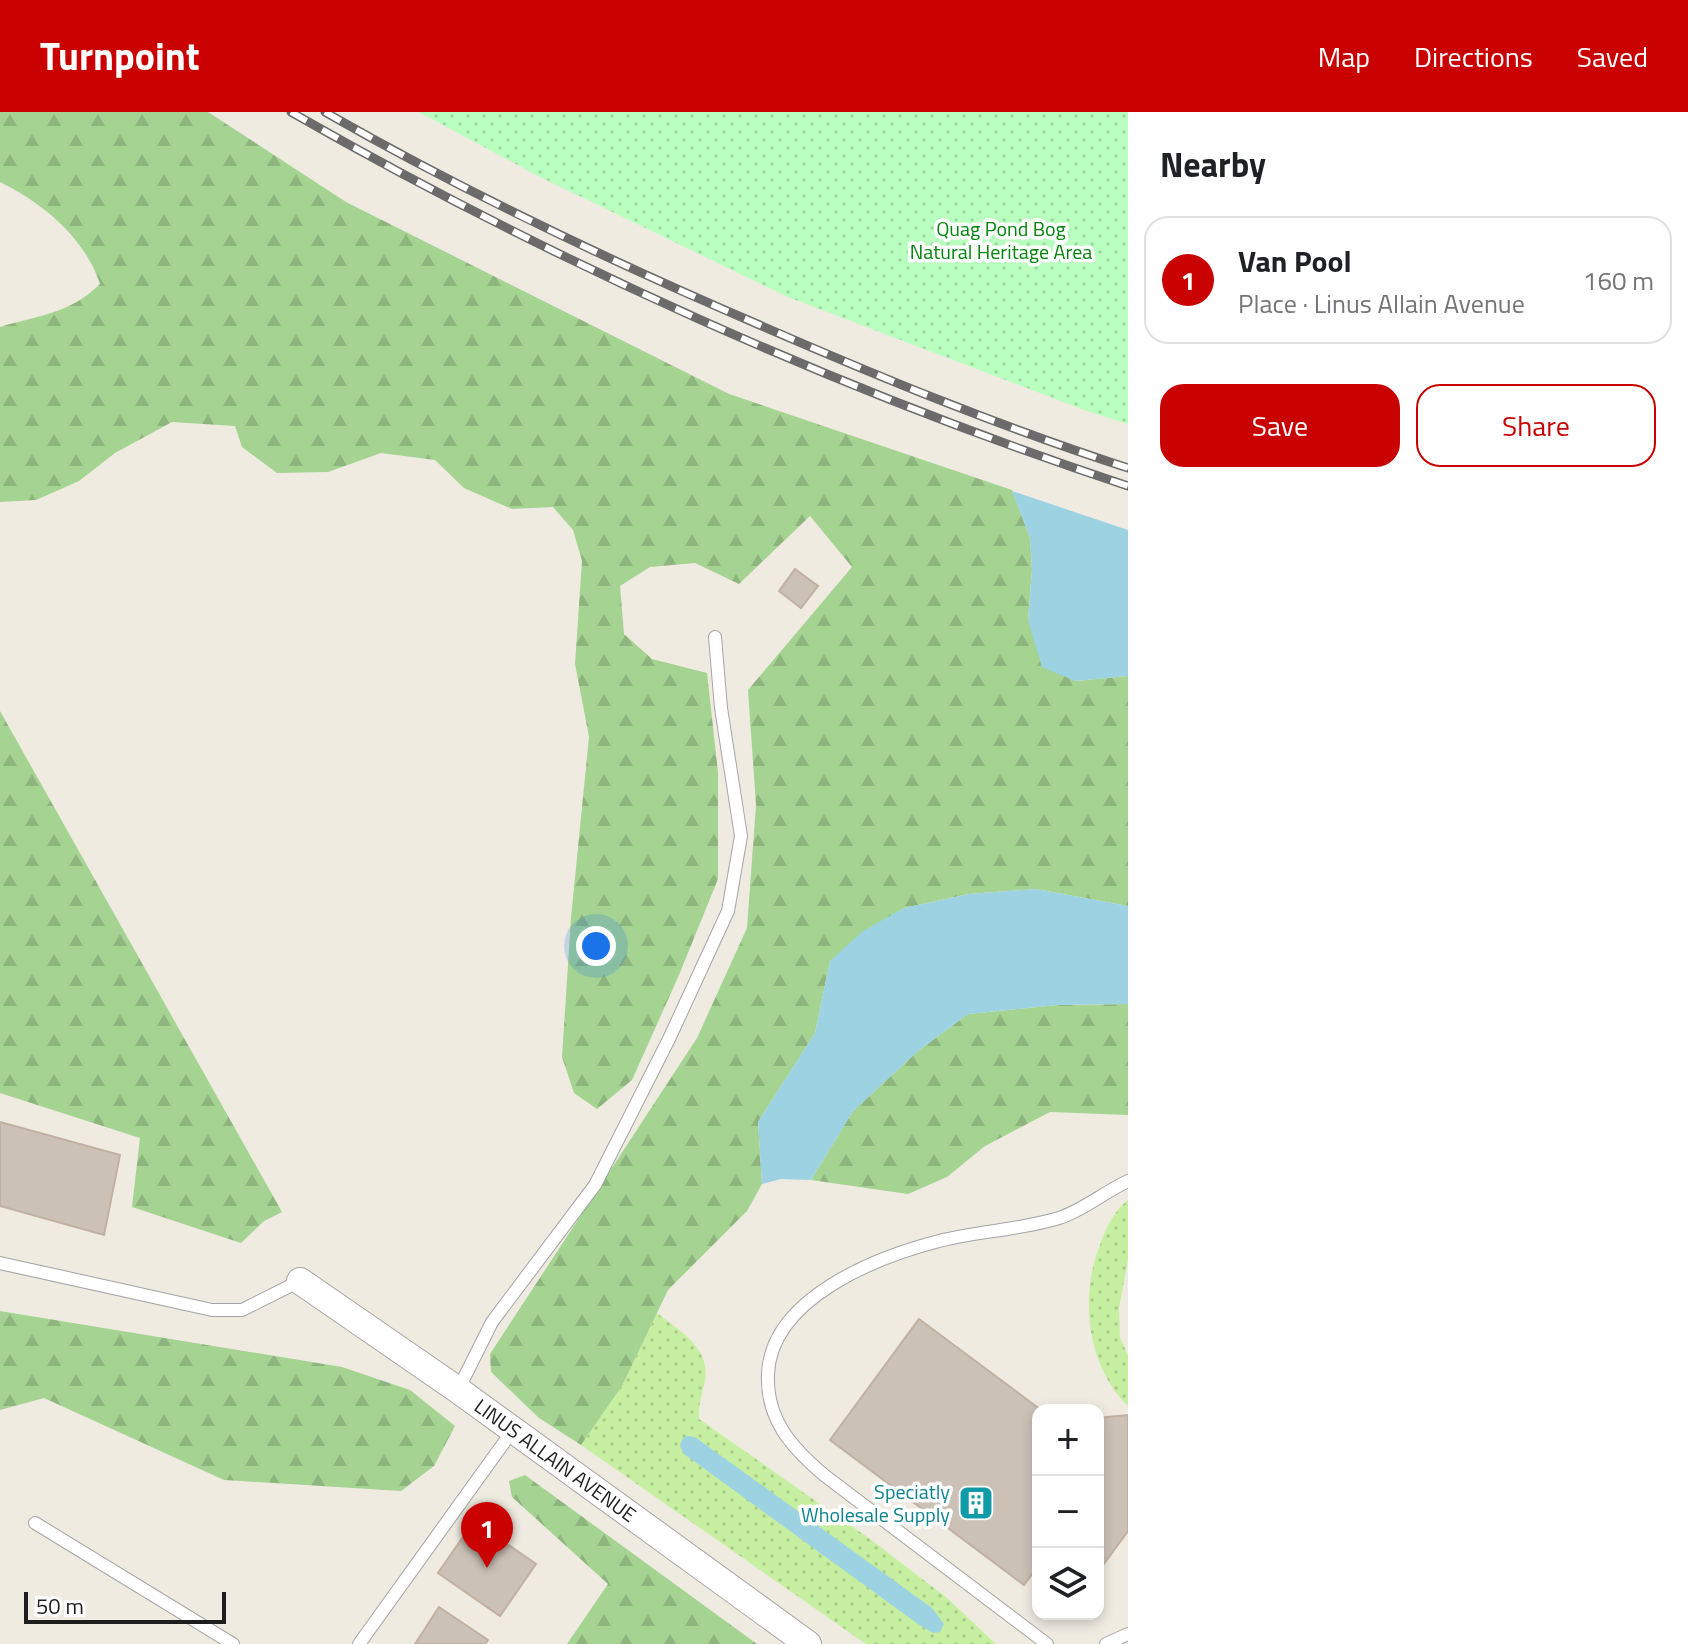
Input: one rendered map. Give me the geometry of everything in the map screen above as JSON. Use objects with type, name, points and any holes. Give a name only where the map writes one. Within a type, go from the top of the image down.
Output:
[{"type":"street","name":"LINUS ALLAIN AVENUE","points":[[300,1281],[458,1390],[808,1644]]},
{"type":"lane","points":[[458,1390],[492,1322],[595,1185],[669,1039],[728,911],[741,836],[721,708],[715,637]]},
{"type":"lane","points":[[1047,1644],[794,1449],[775,1421],[767,1392],[768,1361],[780,1332],[807,1303],[850,1273],[940,1241],[1058,1218],[1079,1210],[1103,1193],[1128,1181]]},
{"type":"lane","points":[[0,1263],[212,1310],[242,1310],[300,1281]]},
{"type":"lane","points":[[359,1644],[513,1430]]},
{"type":"lane","points":[[35,1523],[233,1644]]},
{"type":"lane","points":[[1106,1644],[1128,1634]]},
{"type":"green space","points":[[0,112],[208,112],[346,202],[729,394],[1012,490],[1030,538],[1032,569],[1028,620],[1075,681],[1128,676],[1128,906],[1036,889],[969,894],[904,908],[830,961],[815,1033],[758,1122],[762,1184],[747,1211],[668,1290],[622,1386],[581,1445],[539,1418],[491,1372],[490,1354],[697,1038],[747,928],[756,805],[748,690],[852,567],[810,516],[739,584],[695,563],[650,567],[620,586],[624,634],[652,659],[707,673],[718,772],[718,879],[632,1080],[597,1109],[574,1093],[562,1057],[571,918],[589,737],[575,664],[582,561],[573,530],[553,507],[512,509],[464,488],[435,460],[381,453],[328,472],[277,473],[242,447],[235,426],[172,422],[115,453],[79,481],[36,500],[0,502],[0,327],[65,308],[100,284],[73,237],[47,211],[0,182]]},
{"type":"green space","name":"Quag Pond Bog Natural Heritage Area","points":[[419,112],[1128,112],[1128,424],[788,297],[538,176]]},
{"type":"green space","points":[[0,711],[282,1212],[264,1221],[241,1243],[132,1207],[140,1138],[0,1093]]},
{"type":"green space","points":[[1128,1004],[1128,1115],[1050,1112],[985,1146],[947,1177],[908,1194],[811,1180],[853,1111],[918,1051],[968,1014],[1057,1005]]},
{"type":"green space","points":[[1128,1200],[1128,1260],[1119,1308],[1120,1338],[1128,1355],[1128,1406],[1114,1389],[1095,1350],[1089,1306],[1094,1262],[1101,1242],[1112,1219]]},
{"type":"green space","points":[[0,1311],[342,1367],[410,1390],[455,1426],[434,1466],[401,1491],[224,1480],[44,1398],[0,1410]]},
{"type":"green space","points":[[657,1313],[692,1341],[703,1359],[706,1369],[699,1419],[870,1539],[947,1598],[996,1644],[866,1644],[581,1445],[622,1386]]},
{"type":"green space","points":[[525,1475],[757,1644],[567,1644],[608,1584],[512,1497],[509,1481]]},
{"type":"water","points":[[1012,491],[1128,530],[1128,676],[1075,681],[1042,667],[1028,620],[1032,569],[1030,538]]},
{"type":"water","points":[[1036,889],[1128,906],[1128,1004],[1057,1005],[968,1014],[918,1051],[853,1111],[811,1180],[781,1179],[762,1184],[758,1122],[815,1033],[830,961],[863,931],[904,908],[969,894]]},
{"type":"water","points":[[687,1436],[695,1437],[932,1608],[944,1624],[940,1632],[933,1633],[918,1624],[684,1454],[680,1446]]},
{"type":"building","points":[[795,569],[818,586],[801,608],[779,591]]},
{"type":"building","points":[[0,1122],[120,1155],[104,1235],[0,1206]]},
{"type":"building","name":"Speciatly Wholesale Supply","points":[[919,1319],[1033,1404],[1032,1574],[1024,1585],[830,1440]]},
{"type":"building","points":[[1128,1415],[1128,1531],[1104,1564],[1104,1476],[1104,1417]]},
{"type":"building","points":[[474,1521],[536,1564],[500,1616],[438,1573]]},
{"type":"building","points":[[439,1607],[488,1640],[485,1644],[415,1644]]},
{"type":"railway","points":[[291,112],[492,220],[700,320],[913,409],[1128,486]]},
{"type":"railway","points":[[325,112],[483,197],[700,299],[940,400],[1128,468]]},
{"type":"place","name":"Speciatly Wholesale Supply","points":[[976,1503]]},
{"type":"place","name":"Van Pool","points":[[487,1568]]}]
